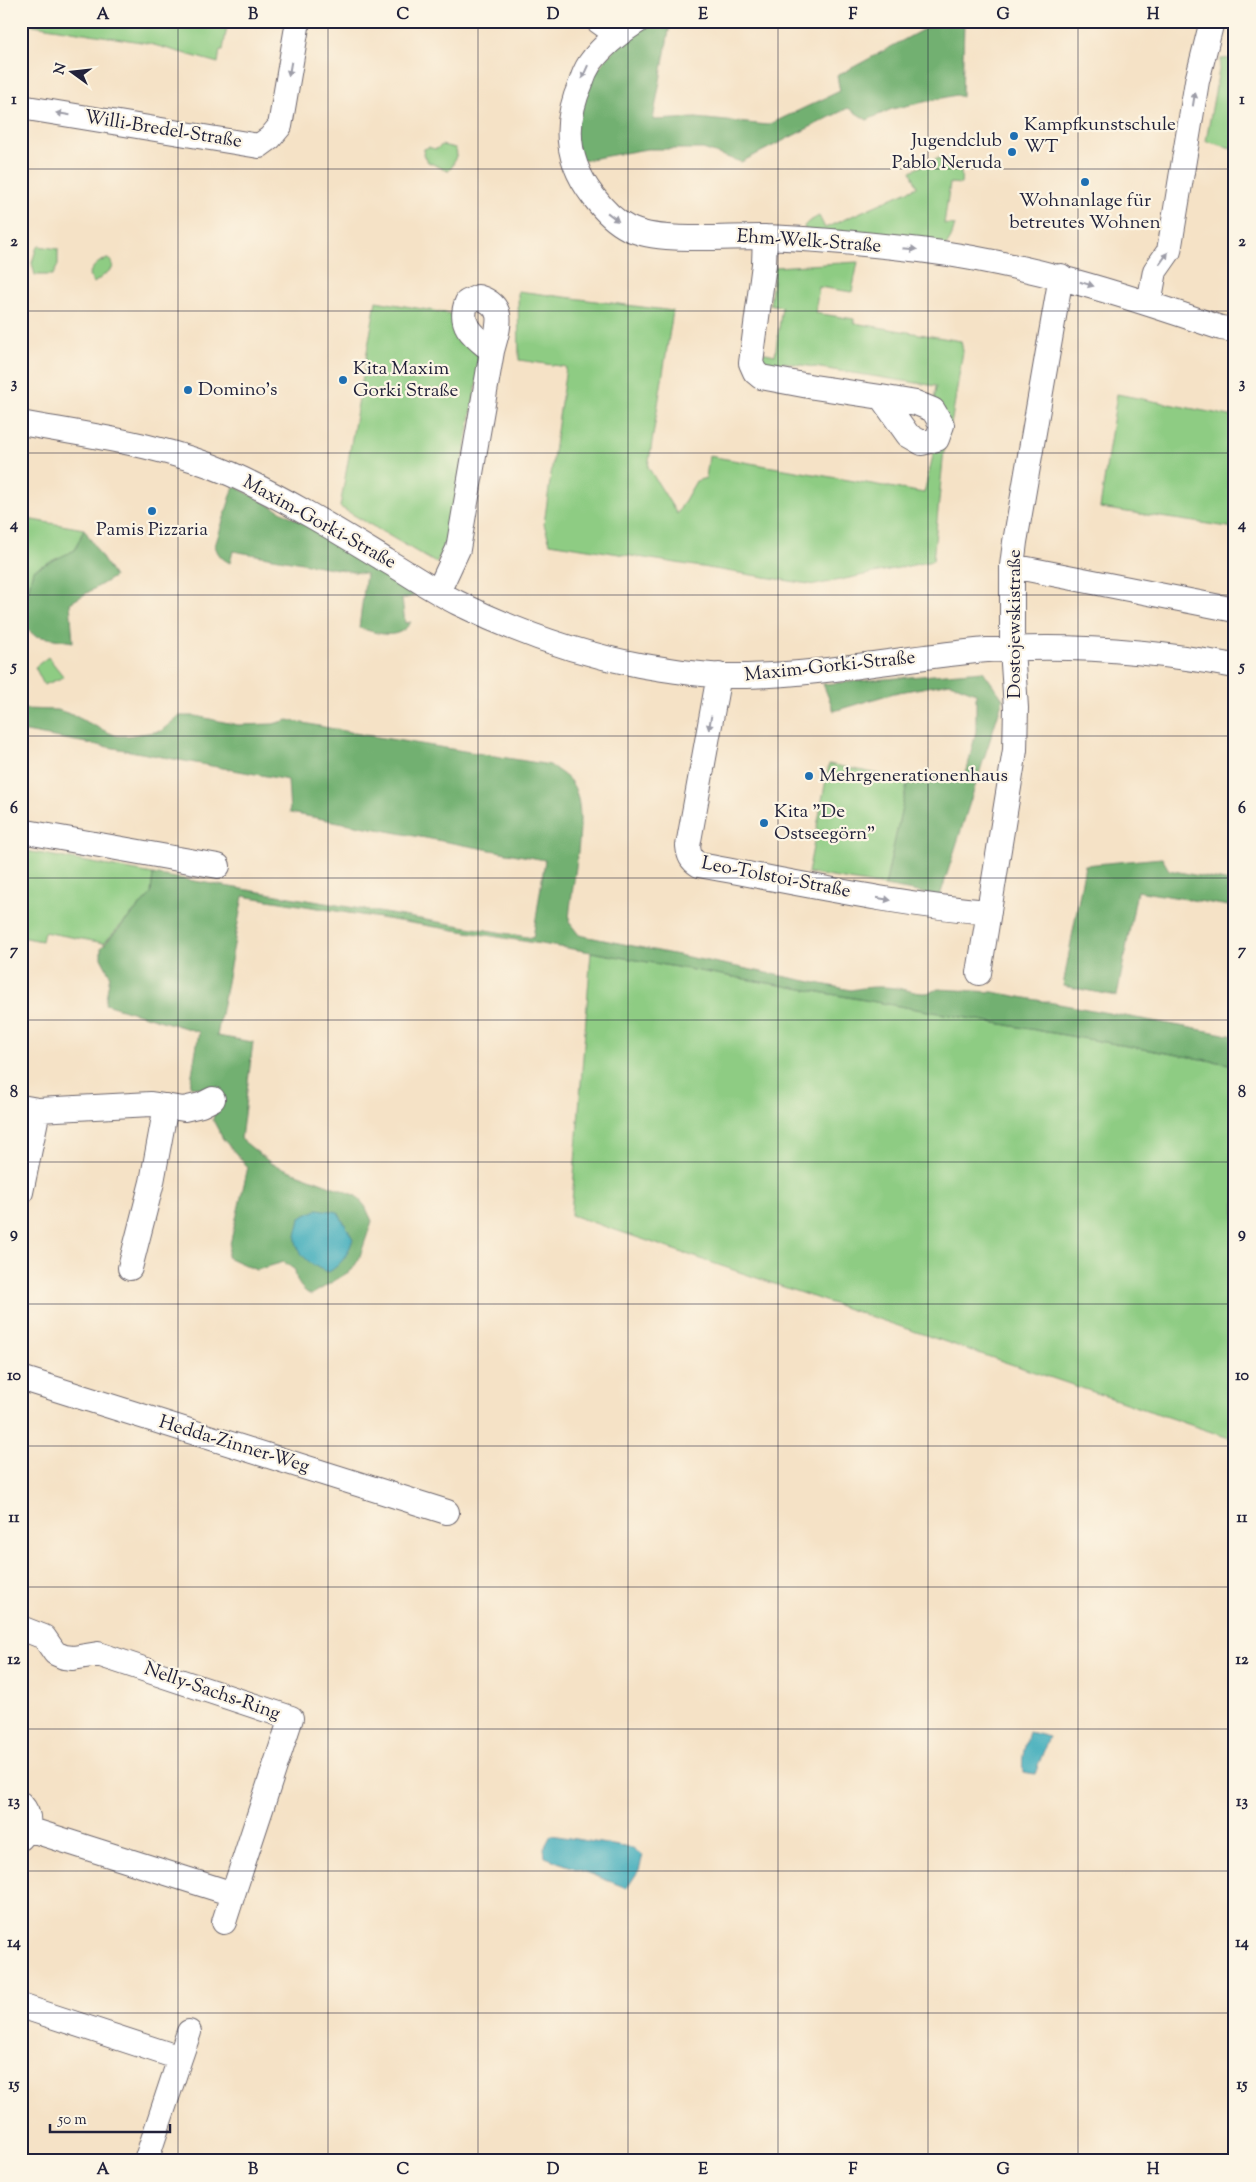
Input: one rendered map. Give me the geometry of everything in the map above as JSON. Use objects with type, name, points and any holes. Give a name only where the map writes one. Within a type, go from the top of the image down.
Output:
[{"type":"street","name":"Willi-Bredel-Straße","points":[[21,107],[258,146],[270,138],[280,126],[298,21]]},
{"type":"street","name":"Ehm-Welk-Straße","points":[[638,21],[607,28],[588,64],[575,96],[569,133],[573,162],[582,183],[609,215],[628,228],[644,233],[673,237],[765,237],[952,254],[1061,276],[1149,303],[1221,328],[1235,330]]},
{"type":"street","points":[[1149,303],[1155,271],[1169,251],[1196,81],[1212,21]]},
{"type":"street","points":[[765,237],[764,264],[751,363],[755,372],[761,377],[770,379],[881,396]]},
{"type":"street","name":"Dostojewskistraße","points":[[979,973],[1015,750],[1016,708],[1012,649],[1012,566],[1061,276]]},
{"type":"street","points":[[438,592],[458,549],[492,351]]},
{"type":"street","name":"Maxim-Gorki-Straße","points":[[21,422],[157,449],[212,466],[305,511],[438,592],[509,626],[566,648],[639,665],[692,673],[744,676],[799,673],[1012,649],[1142,651],[1235,666]]},
{"type":"street","points":[[1012,566],[1235,610]]},
{"type":"street","name":"Leo-Tolstoi-Straße","points":[[718,675],[688,846],[689,856],[693,862],[699,865],[938,908],[989,912]]},
{"type":"street","points":[[21,831],[218,866]]},
{"type":"street","points":[[21,1192],[30,1108],[151,1104],[184,1109],[201,1105],[212,1099]]},
{"type":"street","points":[[130,1268],[152,1182],[166,1106]]},
{"type":"street","name":"Hedda-Zinner-Weg","points":[[21,1378],[447,1512]]},
{"type":"street","name":"Nelly-Sachs-Ring","points":[[21,1628],[44,1637],[55,1653],[64,1657],[73,1658],[98,1654],[291,1718],[224,1922]]},
{"type":"street","points":[[21,1804],[27,1812],[24,1834],[233,1894]]},
{"type":"street","points":[[21,2006],[180,2058]]},
{"type":"street","points":[[146,2161],[189,2032]]},
{"type":"green space","points":[[21,21],[228,21],[223,50],[220,50],[218,63],[147,43],[21,23]]},
{"type":"green space","points":[[638,21],[662,21],[670,25],[653,120],[696,118],[768,125],[840,91],[837,76],[924,29],[948,21],[964,21],[962,97],[956,95],[892,109],[867,120],[848,108],[741,162],[703,149],[647,149],[573,162],[575,96]]},
{"type":"green space","points":[[1235,58],[1235,149],[1206,141],[1221,59]]},
{"type":"green space","points":[[442,145],[455,148],[457,153],[452,167],[448,171],[428,162],[423,155],[424,149],[429,147],[436,149]]},
{"type":"green space","points":[[939,158],[958,165],[961,172],[961,184],[950,183],[944,224],[955,225],[946,246],[806,234],[804,226],[819,216],[825,228],[917,187],[911,171]]},
{"type":"green space","points":[[39,246],[58,249],[58,265],[53,275],[35,275],[32,263],[36,249]]},
{"type":"green space","points":[[108,259],[111,261],[113,268],[94,283],[89,275],[90,272],[99,262]]},
{"type":"green space","points":[[858,262],[852,292],[819,287],[815,313],[854,319],[854,323],[961,341],[963,351],[952,419],[944,450],[933,561],[815,585],[550,543],[544,524],[566,367],[519,360],[518,291],[673,311],[648,467],[677,514],[696,481],[706,478],[709,456],[924,493],[937,439],[933,410],[936,386],[782,362],[779,375],[766,366],[763,360],[761,352],[775,355],[782,307],[770,304],[775,267]]},
{"type":"green space","points":[[376,301],[457,315],[483,348],[449,538],[436,563],[340,507]]},
{"type":"green space","points":[[1117,394],[1235,417],[1235,528],[1100,508]]},
{"type":"green space","points":[[234,486],[342,544],[408,588],[414,596],[402,599],[405,623],[411,622],[406,628],[394,634],[381,634],[359,628],[366,574],[233,551],[230,563],[225,560],[215,546]]},
{"type":"green space","points":[[21,518],[84,529],[75,550],[33,570],[21,621]]},
{"type":"green space","points":[[84,529],[114,577],[70,603],[73,642],[35,636],[21,623],[33,570],[75,550]]},
{"type":"green space","points":[[48,657],[64,677],[44,685],[35,667]]},
{"type":"green space","points":[[983,671],[1003,699],[940,896],[885,886],[908,780],[966,774],[976,731],[976,693],[950,683],[894,693],[834,711],[823,684]]},
{"type":"green space","points":[[22,709],[58,710],[117,736],[161,731],[179,716],[196,716],[238,725],[273,724],[288,720],[365,735],[550,765],[571,782],[577,795],[580,811],[580,829],[569,922],[579,935],[851,990],[889,987],[922,993],[938,989],[993,992],[1235,1036],[1235,1065],[591,952],[243,896],[217,1036],[253,1042],[241,1139],[272,1164],[355,1195],[365,1206],[372,1221],[359,1259],[352,1270],[311,1295],[299,1284],[295,1270],[284,1262],[256,1270],[227,1257],[248,1167],[223,1139],[213,1120],[217,1092],[190,1086],[199,1032],[105,1004],[110,975],[101,958],[101,948],[151,894],[153,874],[533,938],[545,860],[290,813],[288,780],[21,731]]},
{"type":"green space","points":[[829,764],[908,780],[885,886],[808,873]]},
{"type":"green space","points":[[21,850],[153,874],[151,894],[104,943],[44,932],[42,941],[21,937]]},
{"type":"green space","points":[[1162,858],[1169,870],[1235,883],[1235,907],[1137,891],[1117,996],[1063,986],[1085,865]]},
{"type":"green space","points":[[591,952],[1235,1065],[1235,1440],[571,1215]]},
{"type":"water","points":[[318,1209],[338,1212],[353,1239],[344,1258],[329,1272],[308,1261],[297,1247],[296,1241],[300,1218]]},
{"type":"water","points":[[1029,1732],[1049,1737],[1035,1774],[1023,1772],[1023,1757]]},
{"type":"water","points":[[551,1835],[631,1848],[643,1855],[639,1870],[627,1888],[545,1857],[544,1848]]},
{"type":"place","name":"Kampfkunstschule WT","points":[[1014,136]]},
{"type":"place","name":"Jugendclub Pablo Neruda","points":[[1012,152]]},
{"type":"place","name":"Wohnanlage für betreutes Wohnen","points":[[1085,182]]},
{"type":"place","name":"Kita Maxim Gorki Straße","points":[[343,380]]},
{"type":"place","name":"Domino's","points":[[188,390]]},
{"type":"place","name":"Pamis Pizzaria","points":[[152,511]]},
{"type":"place","name":"Mehrgenerationenhaus","points":[[809,776]]},
{"type":"place","name":"Kita \"De Ostseegörn\"","points":[[764,823]]}]
